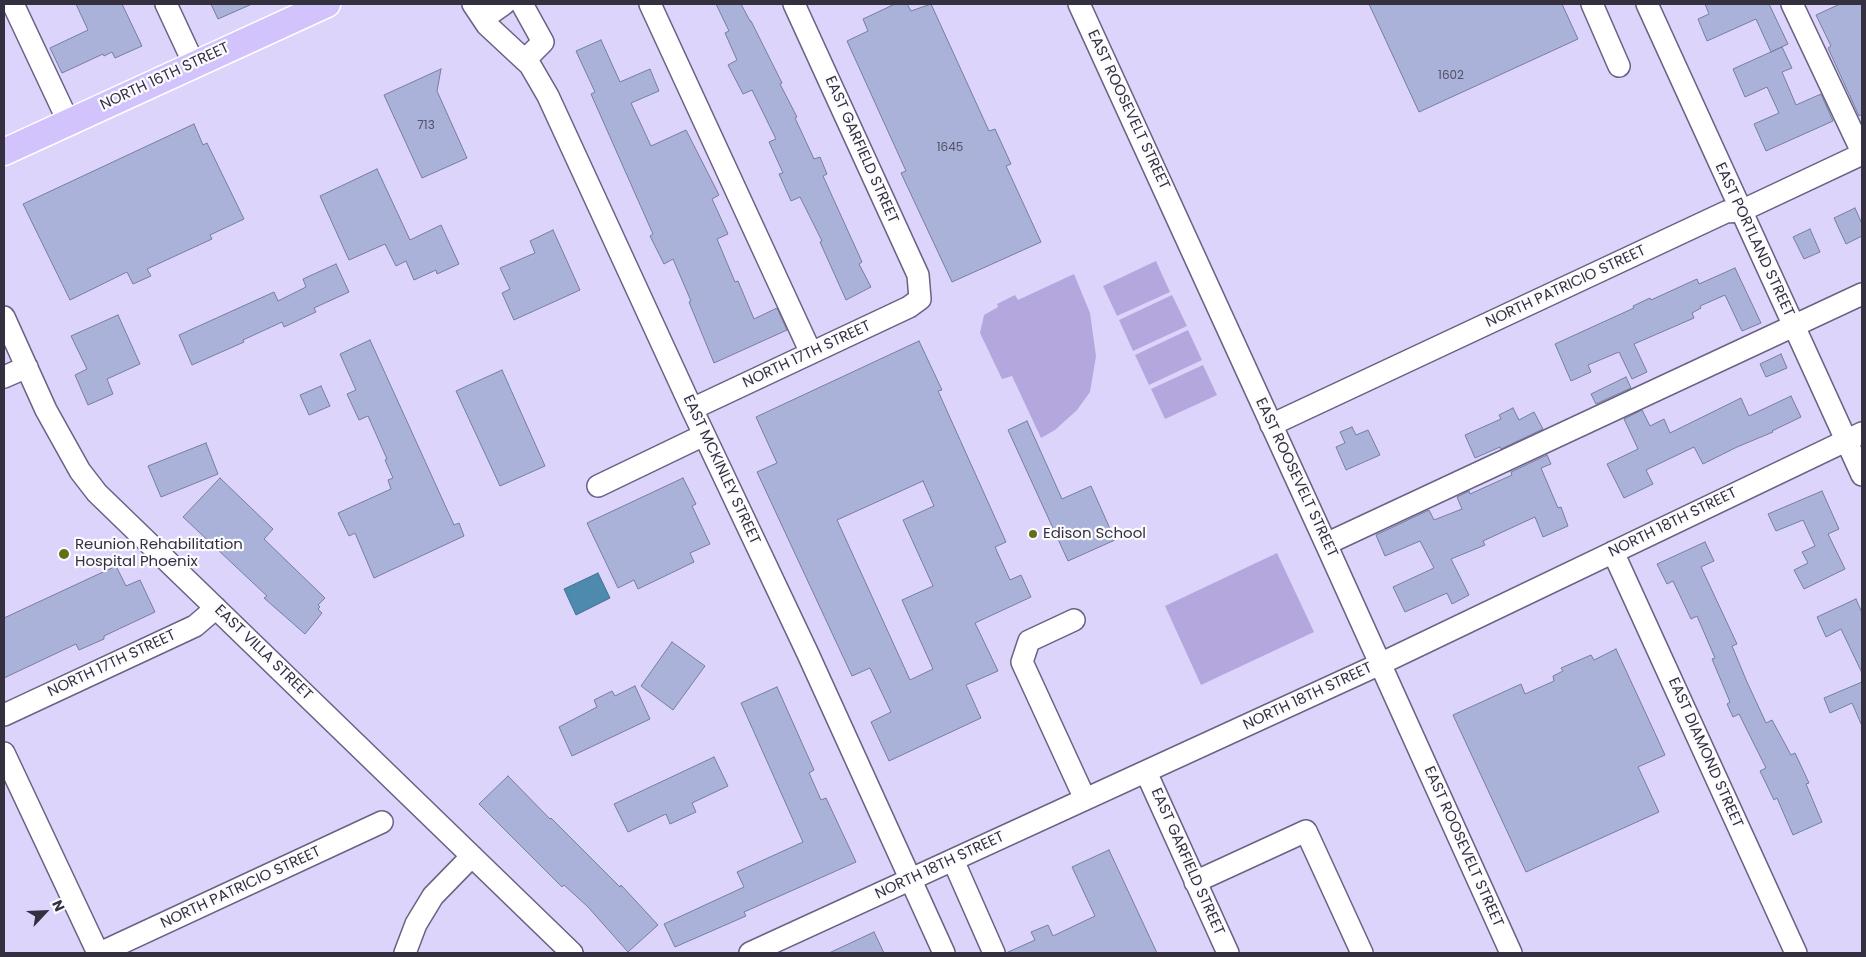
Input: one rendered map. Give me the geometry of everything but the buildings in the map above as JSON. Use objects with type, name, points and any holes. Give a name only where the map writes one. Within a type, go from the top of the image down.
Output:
[{"type":"main road","name":"NORTH 16TH STREET","points":[[4,152],[319,5]]},
{"type":"street","points":[[13,4],[68,121]]},
{"type":"street","points":[[166,4],[194,64]]},
{"type":"street","points":[[478,11],[504,4]]},
{"type":"street","points":[[522,4],[543,42],[526,60]]},
{"type":"street","points":[[650,4],[811,353]]},
{"type":"street","name":"EAST GARFIELD STREET","points":[[794,4],[918,275],[920,299]]},
{"type":"street","name":"EAST ROOSEVELT STREET","points":[[1079,4],[1511,953]]},
{"type":"street","points":[[1592,4],[1619,66]]},
{"type":"street","name":"EAST PORTLAND STREET","points":[[1648,4],[1794,326],[1854,437],[1862,475]]},
{"type":"street","points":[[1792,4],[1862,153]]},
{"type":"street","name":"EAST MCKINLEY STREET","points":[[478,11],[487,25],[526,60],[548,96],[704,435],[808,654],[944,953]]},
{"type":"street","name":"NORTH PATRICIO STREET","points":[[1271,425],[1726,212],[1741,211],[1862,153]]},
{"type":"street","points":[[1326,544],[1862,294]]},
{"type":"street","name":"NORTH 17TH STREET","points":[[692,409],[908,307],[920,299]]},
{"type":"street","name":"EAST VILLA STREET","points":[[4,316],[46,410],[80,471],[114,510],[572,953]]},
{"type":"street","points":[[4,377],[27,367]]},
{"type":"street","points":[[598,486],[704,435]]},
{"type":"street","name":"NORTH 18TH STREET","points":[[750,953],[1380,664],[1854,437]]},
{"type":"street","name":"EAST DIAMOND STREET","points":[[1613,552],[1796,953]]},
{"type":"street","name":"NORTH 17TH STREET","points":[[4,715],[195,626],[216,608]]},
{"type":"street","points":[[1074,620],[1029,641],[1022,662],[1085,799]]},
{"type":"street","points":[[4,753],[99,953]]},
{"type":"street","name":"EAST GARFIELD STREET","points":[[1146,772],[1228,953]]},
{"type":"street","name":"NORTH PATRICIO STREET","points":[[99,953],[382,822]]},
{"type":"street","points":[[1196,882],[1306,831],[1362,953]]},
{"type":"street","points":[[405,953],[416,924],[433,896],[472,856]]},
{"type":"street","points":[[953,860],[994,953]]},
{"type":"shaded area","points":[[1156,261],[1170,292],[1117,316],[1103,286]]},
{"type":"shaded area","points":[[1074,274],[1090,313],[1096,356],[1090,392],[1077,410],[1055,430],[1041,438],[1012,376],[1002,379],[980,333],[984,315],[998,307],[997,304],[1015,295],[1018,300]]},
{"type":"shaded area","points":[[1172,295],[1187,326],[1133,351],[1119,320]]},
{"type":"shaded area","points":[[1188,330],[1202,360],[1149,385],[1135,355]]},
{"type":"shaded area","points":[[1203,365],[1217,395],[1165,419],[1151,389]]},
{"type":"shaded area","points":[[1277,553],[1314,632],[1201,685],[1165,606]]},
{"type":"water","points":[[598,573],[610,598],[576,615],[564,589]]},
{"type":"place","name":"Edison School","points":[[1033,534]]},
{"type":"place","name":"Reunion Rehabilitation Hospital Phoenix","points":[[64,554]]}]
